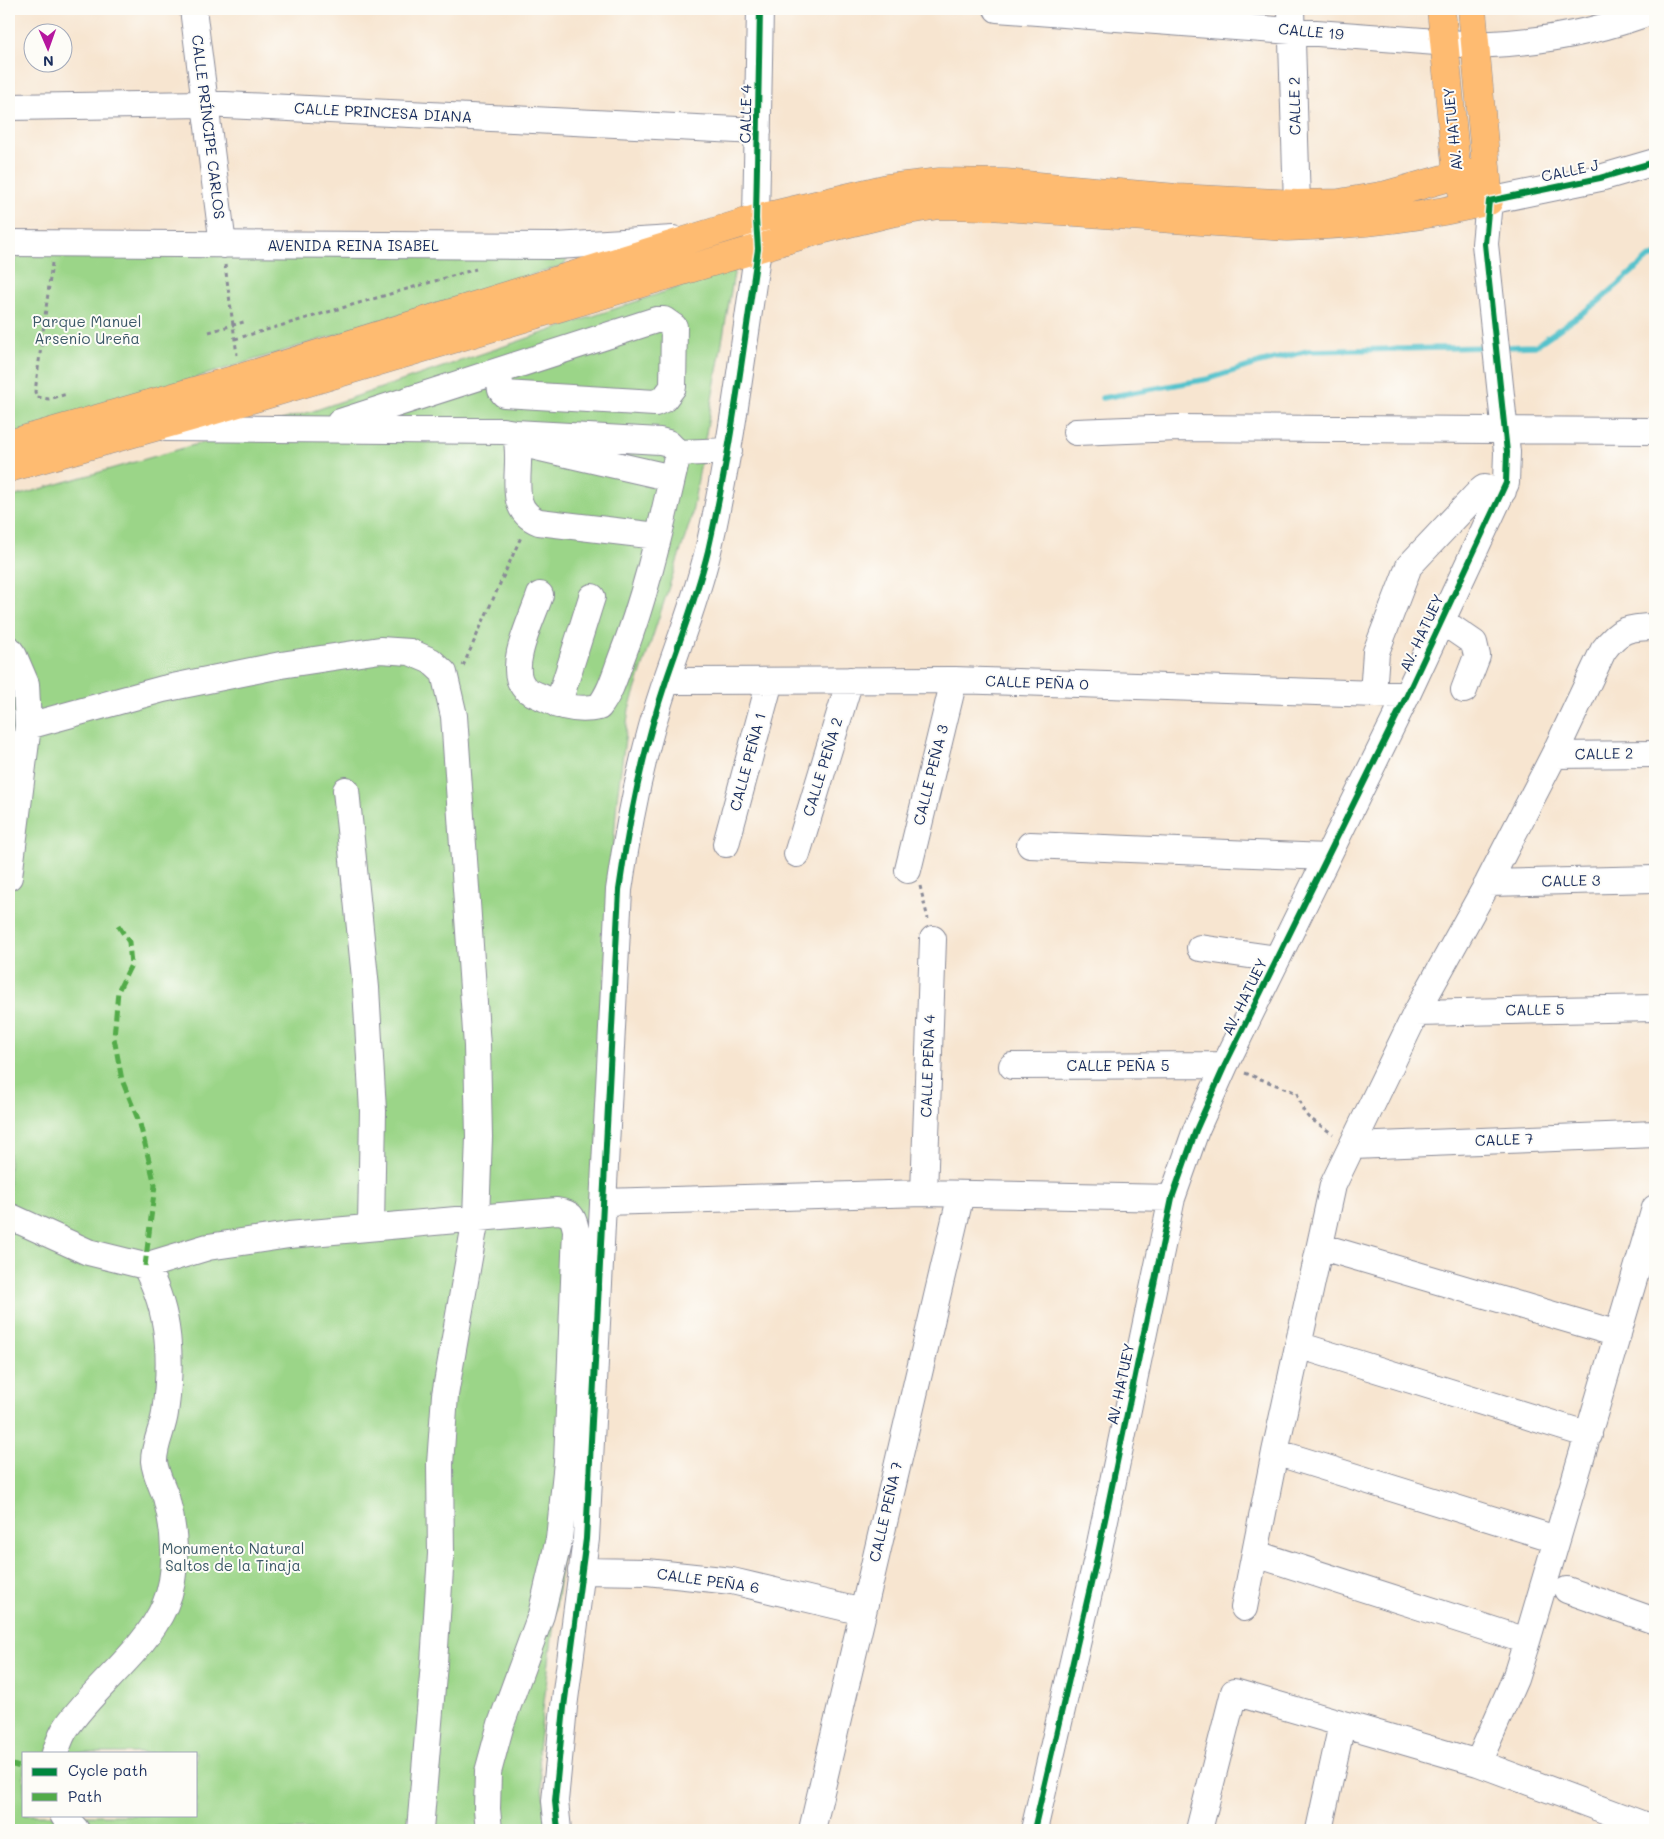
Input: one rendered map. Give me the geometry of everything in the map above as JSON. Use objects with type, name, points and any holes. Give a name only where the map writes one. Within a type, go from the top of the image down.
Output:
[{"type":"main road","name":"AV. HATUEY","points":[[1441,9],[1458,175],[1478,204]]},
{"type":"main road","name":"AV. HATUEY","points":[[1472,9],[1486,172],[1478,204]]},
{"type":"main road","points":[[9,444],[240,378],[697,237],[756,220],[887,188],[940,182],[1005,183],[1177,198],[1297,204],[1339,203],[1386,195],[1458,175],[1486,172]]},
{"type":"main road","points":[[9,468],[148,429],[758,249],[891,213],[938,205],[990,206],[1287,227],[1336,226],[1399,220],[1478,204]]},
{"type":"street","name":"CALLE PRÍNCIPE CARLOS","points":[[193,9],[223,245]]},
{"type":"street","name":"CALLE 4","points":[[558,1830],[555,1800],[564,1706],[586,1539],[619,890],[628,824],[666,681],[692,608],[708,552],[729,451],[758,249],[756,220],[760,9]]},
{"type":"street","name":"CALLE 19","points":[[997,9],[1292,20],[1445,44],[1476,45],[1514,44],[1617,16],[1655,10]]},
{"type":"street","name":"CALLE 2","points":[[1292,20],[1297,204]]},
{"type":"street","name":"CALLE PRINCESA DIANA","points":[[9,107],[205,104],[758,131]]},
{"type":"street","name":"CALLE J","points":[[1478,204],[1600,178],[1655,162]]},
{"type":"street","name":"AV. HATUEY","points":[[1034,1830],[1098,1558],[1172,1198],[1196,1130],[1225,1066],[1407,695],[1503,491],[1508,474],[1486,244],[1478,204]]},
{"type":"street","name":"AVENIDA REINA ISABEL","points":[[9,243],[556,246],[697,237]]},
{"type":"street","points":[[320,429],[498,371],[656,320],[664,320],[674,327],[673,387],[664,399],[655,403],[504,394],[501,390],[498,371]]},
{"type":"street","points":[[1076,432],[1178,428],[1655,431]]},
{"type":"street","points":[[148,429],[503,430],[517,438],[672,478]]},
{"type":"street","points":[[517,438],[660,441],[668,443],[678,453],[729,451]]},
{"type":"street","points":[[517,438],[518,501],[522,512],[530,518],[539,522],[658,536]]},
{"type":"street","points":[[540,594],[518,659],[517,675],[524,688],[558,705],[585,710],[599,707],[606,697],[634,627],[678,453]]},
{"type":"street","points":[[1373,694],[1376,652],[1409,566],[1484,488],[1503,491]]},
{"type":"street","points":[[558,705],[592,597]]},
{"type":"street","points":[[1442,621],[1474,644],[1477,656],[1464,690]]},
{"type":"street","points":[[1244,1608],[1298,1345],[1322,1247],[1333,1185],[1416,1013],[1488,883],[1554,755],[1603,651],[1612,639],[1622,631],[1647,627]]},
{"type":"street","points":[[9,649],[26,684],[28,726],[9,877]]},
{"type":"street","points":[[28,726],[163,689],[281,665],[380,650],[410,652],[431,661],[444,673],[454,716],[477,1046],[479,1137],[476,1218],[445,1395],[440,1464],[440,1554],[434,1664],[420,1830]]},
{"type":"street","name":"CALLE PEÑA 2","points":[[797,854],[850,680]]},
{"type":"street","name":"CALLE PEÑA 0","points":[[666,681],[954,680],[1407,695]]},
{"type":"street","name":"CALLE PEÑA 3","points":[[908,870],[954,680]]},
{"type":"street","name":"CALLE PEÑA 1","points":[[726,844],[770,681]]},
{"type":"street","name":"CALLE 2","points":[[1554,755],[1655,754]]},
{"type":"street","points":[[346,790],[366,988],[373,1111],[371,1227]]},
{"type":"street","points":[[1030,846],[1328,857]]},
{"type":"street","name":"CALLE 3","points":[[1488,883],[1655,879]]},
{"type":"street","name":"CALLE PEÑA 4","points":[[924,1193],[933,939]]},
{"type":"street","points":[[1200,948],[1277,959]]},
{"type":"street","name":"CALLE 5","points":[[1416,1013],[1655,1008]]},
{"type":"street","name":"CALLE PEÑA 5","points":[[1012,1066],[1225,1066]]},
{"type":"street","name":"CALLE 7","points":[[1353,1146],[1655,1134]]},
{"type":"street","points":[[602,1202],[924,1193],[1172,1198]]},
{"type":"street","name":"CALLE PEÑA 7","points":[[812,1830],[961,1194]]},
{"type":"street","points":[[1478,1764],[1515,1679],[1655,1208]]},
{"type":"street","points":[[9,1216],[88,1252],[145,1266],[208,1248],[289,1235],[556,1211],[568,1212],[573,1217],[576,1230],[567,1462],[558,1539],[541,1616],[501,1724],[488,1772],[486,1809],[489,1830]]},
{"type":"street","points":[[1322,1247],[1618,1334]]},
{"type":"street","points":[[55,1752],[65,1729],[150,1631],[165,1605],[174,1580],[173,1522],[154,1462],[156,1441],[165,1416],[169,1373],[167,1332],[158,1288],[145,1266]]},
{"type":"street","points":[[1298,1345],[1589,1434]]},
{"type":"street","points":[[1275,1452],[1556,1539]]},
{"type":"street","points":[[1256,1554],[1527,1641]]},
{"type":"street","name":"CALLE PEÑA 6","points":[[582,1571],[647,1572],[732,1581],[863,1612]]},
{"type":"street","points":[[1567,1590],[1655,1620]]},
{"type":"street","points":[[1199,1830],[1234,1692],[1478,1764],[1655,1828]]},
{"type":"street","points":[[1319,1830],[1342,1724]]},
{"type":"street","points":[[53,1816],[57,1830]]},
{"type":"street","points":[[64,1816],[76,1830]]},
{"type":"path","points":[[54,244],[35,392],[37,397],[42,400],[67,394]]},
{"type":"path","points":[[223,245],[240,378]]},
{"type":"path","points":[[235,339],[480,268]]},
{"type":"path","points":[[209,332],[247,321]]},
{"type":"path","points":[[450,695],[530,518]]},
{"type":"path","points":[[908,870],[918,875],[933,939]]},
{"type":"path","points":[[1225,1066],[1297,1093],[1308,1118],[1353,1146]]},
{"type":"green space","name":"Parque Manuel Arsenio Ureña","points":[[24,254],[566,255],[567,260],[564,265],[9,435],[9,286],[15,260]]},
{"type":"green space","name":"Monumento Natural Saltos de la Tinaja","points":[[735,268],[691,519],[629,709],[617,799],[607,934],[588,1351],[538,1750],[547,1830],[9,1830],[9,498],[313,411]]},
{"type":"waterway","points":[[1501,347],[1535,346],[1598,302],[1648,258],[1655,256]]},
{"type":"waterway","points":[[1102,398],[1208,379],[1259,363],[1308,351],[1490,347]]},
{"type":"marked path","points":[[118,925],[129,942],[131,965],[118,991],[114,1038],[122,1080],[140,1124],[155,1185],[145,1266]]},
{"type":"marked path","points":[[9,1764],[22,1767]]},
{"type":"cycle path","points":[[558,1830],[555,1801],[564,1707],[586,1539],[619,890],[627,837],[644,758],[666,681],[704,568],[730,438],[758,249],[756,219],[760,9]]},
{"type":"cycle path","points":[[1034,1830],[1097,1558],[1172,1198],[1196,1130],[1225,1065],[1407,695],[1506,483],[1507,452],[1485,244],[1489,201],[1600,178],[1655,162]]}]
